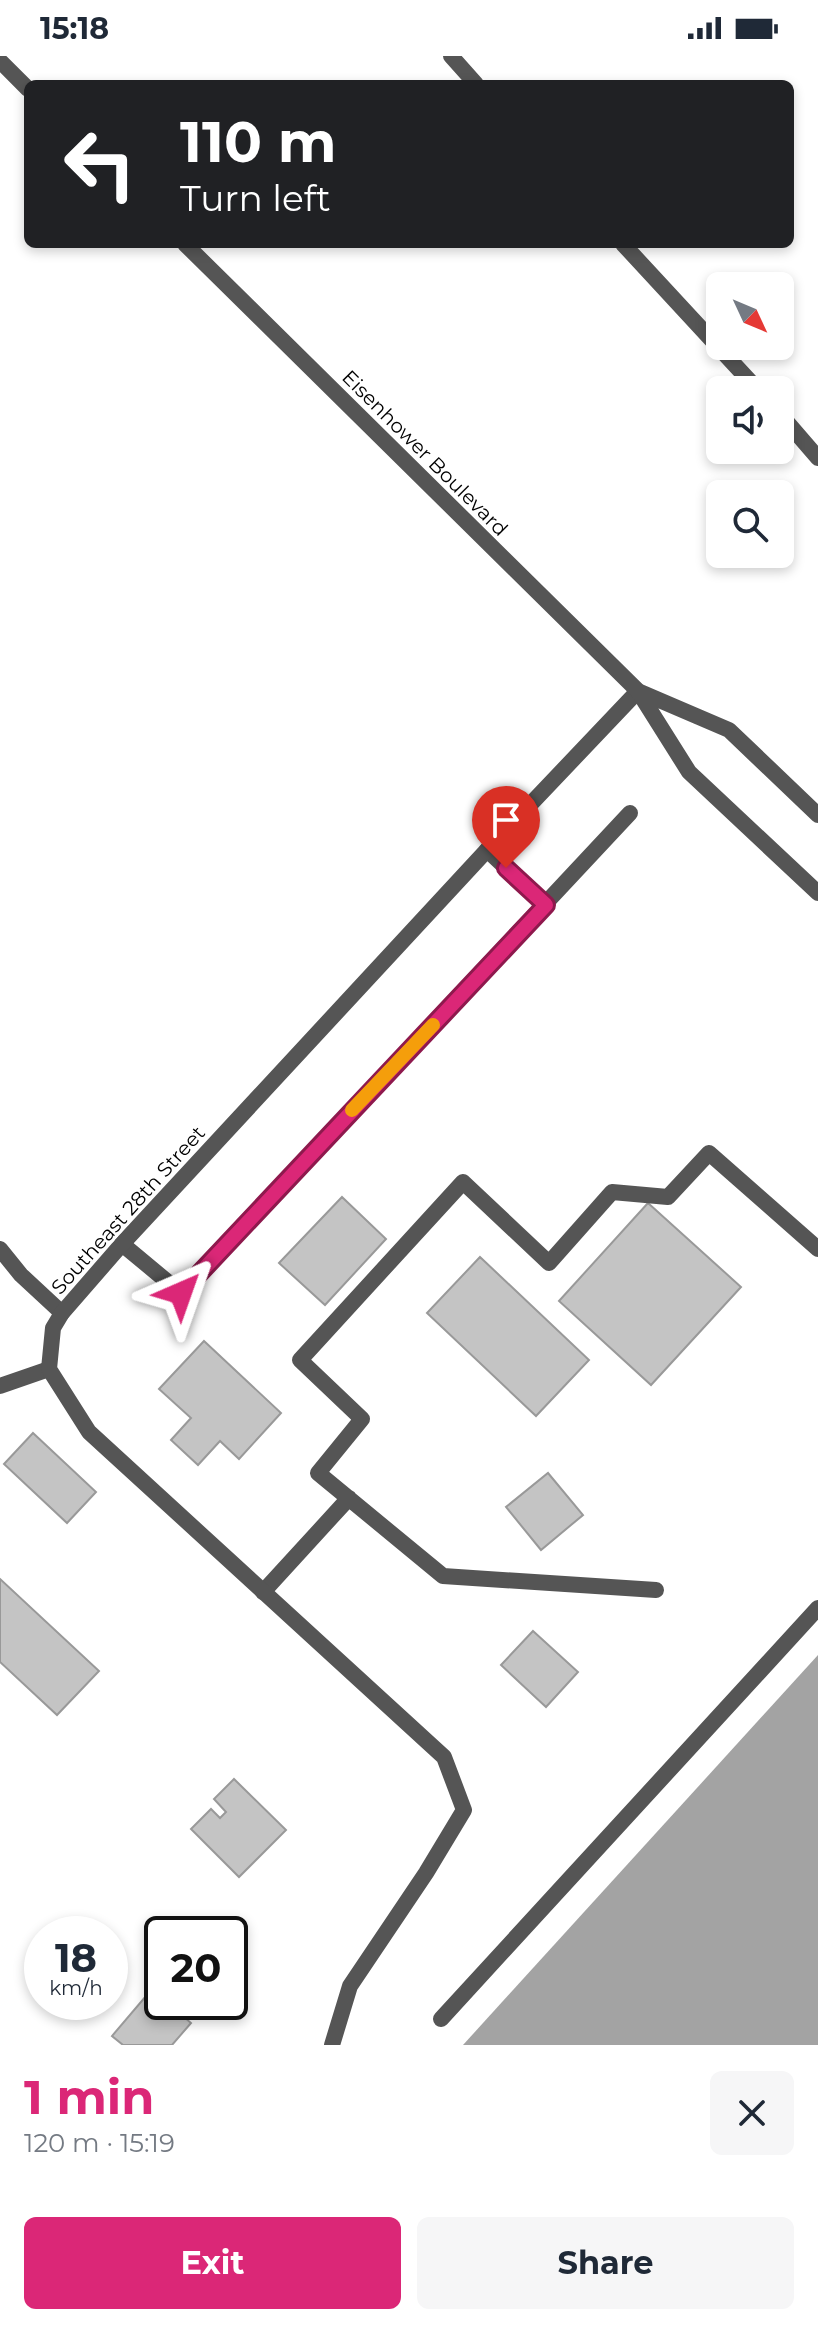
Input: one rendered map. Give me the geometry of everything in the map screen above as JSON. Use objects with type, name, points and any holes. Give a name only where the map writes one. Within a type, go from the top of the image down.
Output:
[{"type":"street","points":[[451,56],[472,80]]},
{"type":"street","points":[[0,61],[24,85]]},
{"type":"street","name":"Eisenhower Boulevard","points":[[189,248],[638,691],[689,772],[818,893]]},
{"type":"street","points":[[627,248],[745,376]]},
{"type":"street","points":[[794,430],[818,458]]},
{"type":"street","name":"Eisenhower Boulevard","points":[[638,691],[729,730],[818,815]]},
{"type":"street","name":"Southeast 28th Street","points":[[49,1369],[53,1328],[62,1313],[122,1244],[638,691]]},
{"type":"street","points":[[122,1244],[181,1293],[630,813]]},
{"type":"street","points":[[487,850],[546,905]]},
{"type":"street","points":[[656,1590],[443,1576],[318,1473],[362,1419],[300,1360],[463,1182],[549,1263],[612,1192],[668,1197],[709,1153],[818,1249]]},
{"type":"street","points":[[0,1249],[21,1275],[62,1313]]},
{"type":"street","points":[[0,1386],[49,1369],[89,1432],[444,1757],[464,1810],[350,1986],[332,2045]]},
{"type":"street","points":[[263,1592],[349,1498]]},
{"type":"street","points":[[441,2019],[818,1608]]},
{"type":"shaded area","points":[[818,1655],[818,2045],[463,2045]]},
{"type":"building","points":[[342,1197],[386,1239],[325,1305],[279,1263]]},
{"type":"building","points":[[648,1203],[741,1287],[651,1385],[559,1301]]},
{"type":"building","points":[[480,1257],[589,1360],[536,1416],[427,1313]]},
{"type":"building","points":[[204,1341],[281,1413],[239,1459],[220,1441],[198,1465],[171,1440],[191,1418],[159,1389]]},
{"type":"building","points":[[33,1433],[96,1492],[67,1523],[4,1464]]},
{"type":"building","points":[[548,1473],[583,1515],[541,1550],[506,1507]]},
{"type":"building","points":[[0,1579],[99,1671],[57,1715],[0,1662]]},
{"type":"building","points":[[533,1631],[578,1672],[546,1707],[501,1665]]},
{"type":"building","points":[[234,1779],[286,1830],[239,1877],[191,1829],[211,1809],[220,1818],[226,1812],[214,1799]]},
{"type":"building","points":[[144,1998],[144,2020],[188,2020],[191,2023],[172,2045],[123,2045],[112,2036]]},
{"type":"slow traffic","points":[[352,1110],[433,1025]]},
{"type":"route","points":[[181,1293],[546,905],[506,868]]}]
